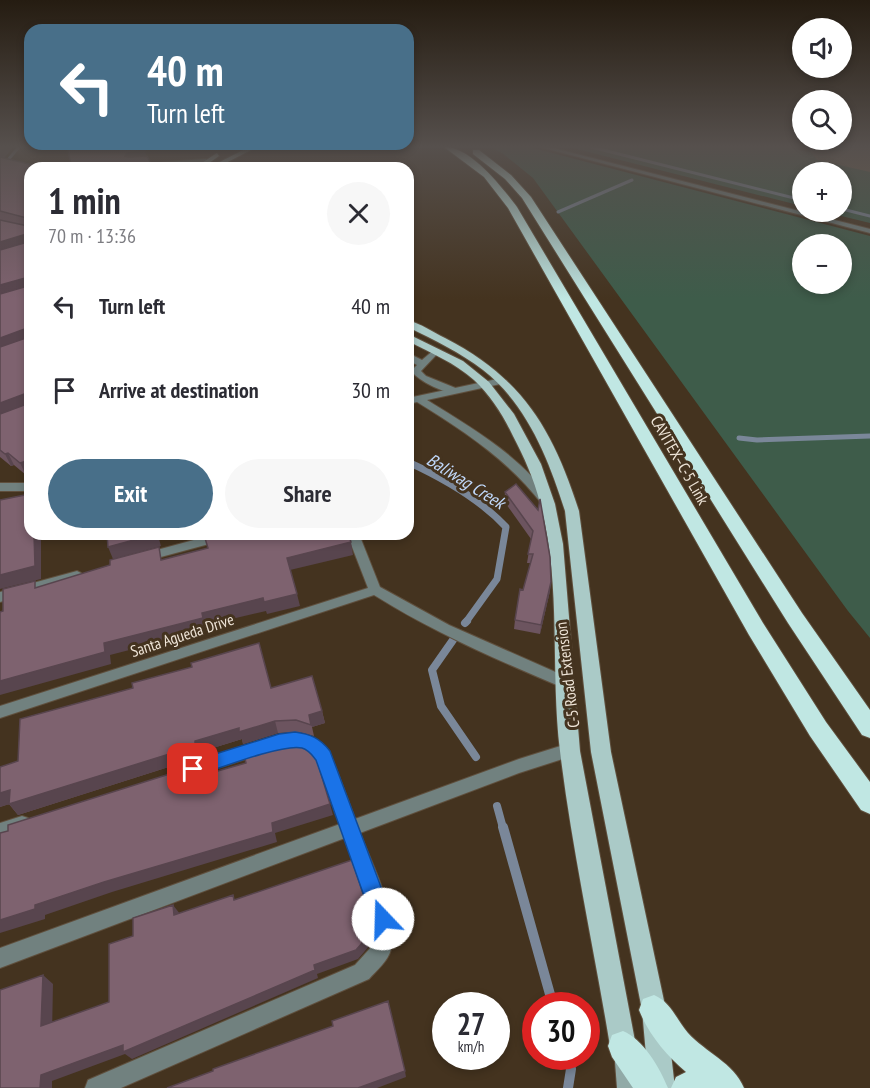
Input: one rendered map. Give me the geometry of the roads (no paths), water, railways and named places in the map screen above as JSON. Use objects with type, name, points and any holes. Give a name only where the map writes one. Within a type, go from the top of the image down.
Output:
[{"type":"highway","name":"CAVITEX–C-5 Link","points":[[505,198],[756,628],[818,729],[870,802]]},
{"type":"highway","name":"CAVITEX–C-5 Link","points":[[525,198],[789,609],[870,728]]},
{"type":"highway","points":[[654,1010],[677,1044],[724,1086]]},
{"type":"highway","points":[[623,1046],[652,1088]]},
{"type":"highway","points":[[687,1088],[698,1084],[724,1086]]},
{"type":"main road","name":"C-5 Road Extension","points":[[414,326],[476,360],[549,451],[562,478],[572,511],[601,752],[654,1010],[662,1088]]},
{"type":"main road","name":"C-5 Road Extension","points":[[414,341],[494,382],[541,477],[551,509],[559,558],[564,682],[570,750],[623,1046],[628,1088]]},
{"type":"street","points":[[741,198],[870,231]]},
{"type":"street","points":[[435,352],[416,369],[423,378],[455,391]]},
{"type":"street","points":[[414,400],[494,382]]},
{"type":"street","points":[[419,399],[471,432],[514,464],[551,509]]},
{"type":"street","points":[[0,487],[24,487]]},
{"type":"street","points":[[139,559],[209,540]]},
{"type":"street","points":[[355,540],[375,590],[400,606],[476,645],[564,682]]},
{"type":"street","points":[[0,597],[93,572]]},
{"type":"street","name":"Santa Agueda Drive","points":[[0,712],[375,590]]},
{"type":"street","points":[[96,1088],[362,972],[382,949],[383,919],[348,829],[324,756],[316,746],[295,739],[279,742],[168,777]]},
{"type":"street","points":[[0,958],[348,829],[570,750]]},
{"type":"street","points":[[0,831],[33,820]]},
{"type":"waterway","points":[[558,212],[591,198]]},
{"type":"waterway","points":[[852,212],[870,216]]},
{"type":"waterway","points":[[739,438],[757,440],[870,436]]},
{"type":"waterway","name":"Baliwag Creek","points":[[414,465],[460,490],[506,527],[497,579],[466,622]]},
{"type":"waterway","name":"Baliwag Creek","points":[[453,640],[432,670],[441,706],[476,757]]},
{"type":"waterway","name":"Baliwag Creek","points":[[497,806],[503,828]]},
{"type":"waterway","name":"Baliwag Creek","points":[[503,827],[549,992]]},
{"type":"waterway","name":"Baliwag Creek","points":[[568,1088],[571,1070]]}]
